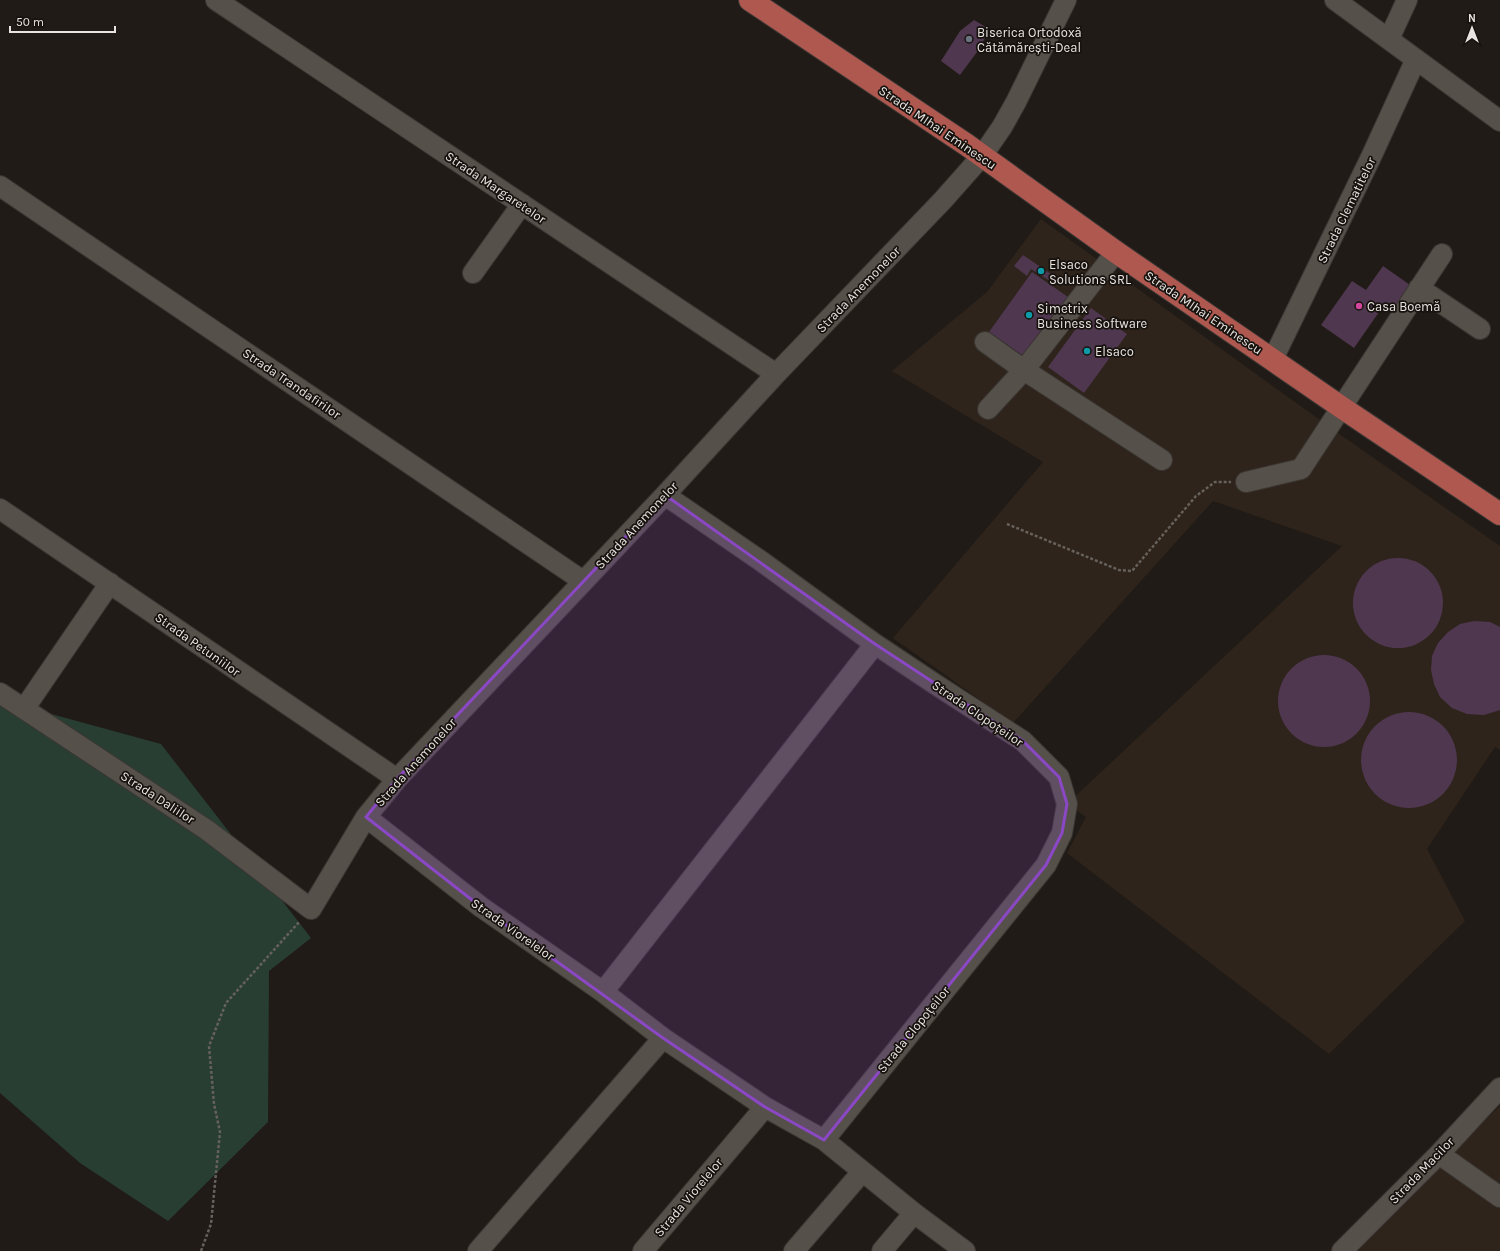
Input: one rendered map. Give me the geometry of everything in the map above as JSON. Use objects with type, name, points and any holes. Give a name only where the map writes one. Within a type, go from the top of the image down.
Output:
[{"type":"main road","name":"Strada MIhai Eminescu","points":[[750,0],[982,156],[1116,252],[1341,407],[1499,509]]},
{"type":"street","name":"Strada Margaretelor","points":[[216,0],[776,374]]},
{"type":"street","name":"Strada Anemonelor","points":[[311,909],[366,817],[397,779],[665,495],[776,374],[943,200],[982,156],[1002,127],[1016,102],[1066,0]]},
{"type":"street","points":[[1335,0],[1500,121]]},
{"type":"street","points":[[1389,39],[1407,0]]},
{"type":"street","name":"Strada Clematitelor","points":[[1273,359],[1372,155],[1416,59]]},
{"type":"street","name":"Strada Trandafirilor","points":[[0,186],[583,581]]},
{"type":"street","points":[[473,274],[522,204]]},
{"type":"street","points":[[988,408],[1024,370],[1116,252]]},
{"type":"street","points":[[1246,482],[1301,469],[1442,254]]},
{"type":"street","points":[[1419,288],[1480,329]]},
{"type":"street","points":[[985,342],[1024,370],[1162,460]]},
{"type":"street","name":"Strada Clopoțeilor","points":[[665,495],[761,561],[875,644],[1023,741],[1059,777],[1067,804],[1062,833],[1046,865],[824,1140]]},
{"type":"street","name":"Strada Petuniilor","points":[[0,509],[397,779]]},
{"type":"street","points":[[24,709],[110,583]]},
{"type":"street","points":[[603,992],[875,644]]},
{"type":"street","name":"Strada Daliilor","points":[[0,693],[207,830],[311,909]]},
{"type":"street","name":"Strada Viorelelor","points":[[366,817],[482,907],[603,992],[664,1038],[765,1107],[824,1140],[862,1172],[964,1251]]},
{"type":"street","points":[[478,1251],[664,1038]]},
{"type":"street","name":"Strada Macilor","points":[[1342,1251],[1439,1154],[1500,1088]]},
{"type":"street","name":"Strada Viorelelor","points":[[643,1251],[765,1107]]},
{"type":"street","points":[[1439,1154],[1500,1197]]},
{"type":"street","points":[[794,1251],[862,1172]]},
{"type":"street","points":[[882,1251],[914,1213]]},
{"type":"path","points":[[1007,524],[1119,570],[1132,571],[1196,496],[1214,482],[1246,482]]},
{"type":"path","points":[[201,1251],[211,1224],[220,1132],[214,1104],[209,1046],[226,1003],[311,909]]},
{"type":"highlighted area","points":[[665,495],[875,644],[1023,741],[1059,777],[1067,804],[1062,833],[1046,865],[824,1140],[765,1107],[663,1038],[481,907],[366,817],[397,779]]},
{"type":"shaded area","points":[[1041,219],[1338,433],[1500,546],[1500,750],[1495,747],[1427,849],[1465,921],[1329,1054],[1067,853],[1086,817],[1067,804],[1342,546],[1213,501],[1013,723],[893,638],[1043,462],[892,371],[987,292]]},
{"type":"shaded area","points":[[1500,1106],[1500,1251],[1351,1251]]},
{"type":"green space","points":[[0,700],[161,744],[311,938],[269,971],[268,1122],[168,1221],[80,1163],[0,1093]]},
{"type":"building","name":"Biserica Ortodoxă Cătămărești-Deal","points":[[974,20],[989,29],[980,48],[960,75],[941,61],[960,31]]},
{"type":"building","name":"Elsaco Solutions SRL","points":[[1023,255],[1051,274],[1055,280],[1053,283],[1031,269],[1027,276],[1014,266]]},
{"type":"building","name":"Casa Boemă","points":[[1383,266],[1413,287],[1397,310],[1386,302],[1354,348],[1321,325],[1352,281],[1366,290]]},
{"type":"building","name":"Simetrix Business Software","points":[[1032,272],[1068,297],[1025,357],[989,332]]},
{"type":"building","name":"Elsaco","points":[[1091,308],[1127,334],[1084,393],[1048,367]]},
{"type":"building","points":[[1398,558],[1415,561],[1430,571],[1440,586],[1443,603],[1440,620],[1430,635],[1415,645],[1398,648],[1381,645],[1366,635],[1356,620],[1353,603],[1356,586],[1366,571],[1381,561]]},
{"type":"building","points":[[1474,621],[1490,622],[1500,627],[1500,710],[1484,715],[1467,714],[1452,708],[1440,697],[1434,684],[1431,670],[1432,656],[1438,643],[1448,632],[1460,624]]},
{"type":"building","points":[[1324,655],[1342,658],[1357,668],[1367,683],[1370,701],[1367,719],[1357,734],[1342,744],[1324,747],[1306,744],[1291,734],[1281,719],[1278,701],[1281,683],[1291,668],[1306,658]]},
{"type":"building","points":[[1409,712],[1427,716],[1436,720],[1443,726],[1449,733],[1453,742],[1457,760],[1453,778],[1449,787],[1443,794],[1436,800],[1427,804],[1409,808],[1391,804],[1382,800],[1375,794],[1369,787],[1365,778],[1361,760],[1365,742],[1369,733],[1375,726],[1382,720],[1391,716]]},
{"type":"place","name":"Biserica Ortodoxă Cătămărești-Deal","points":[[969,39]]},
{"type":"place","name":"Elsaco Solutions SRL","points":[[1041,271]]},
{"type":"place","name":"Casa Boemă","points":[[1359,306]]},
{"type":"place","name":"Simetrix Business Software","points":[[1029,315]]},
{"type":"place","name":"Elsaco","points":[[1087,351]]}]
